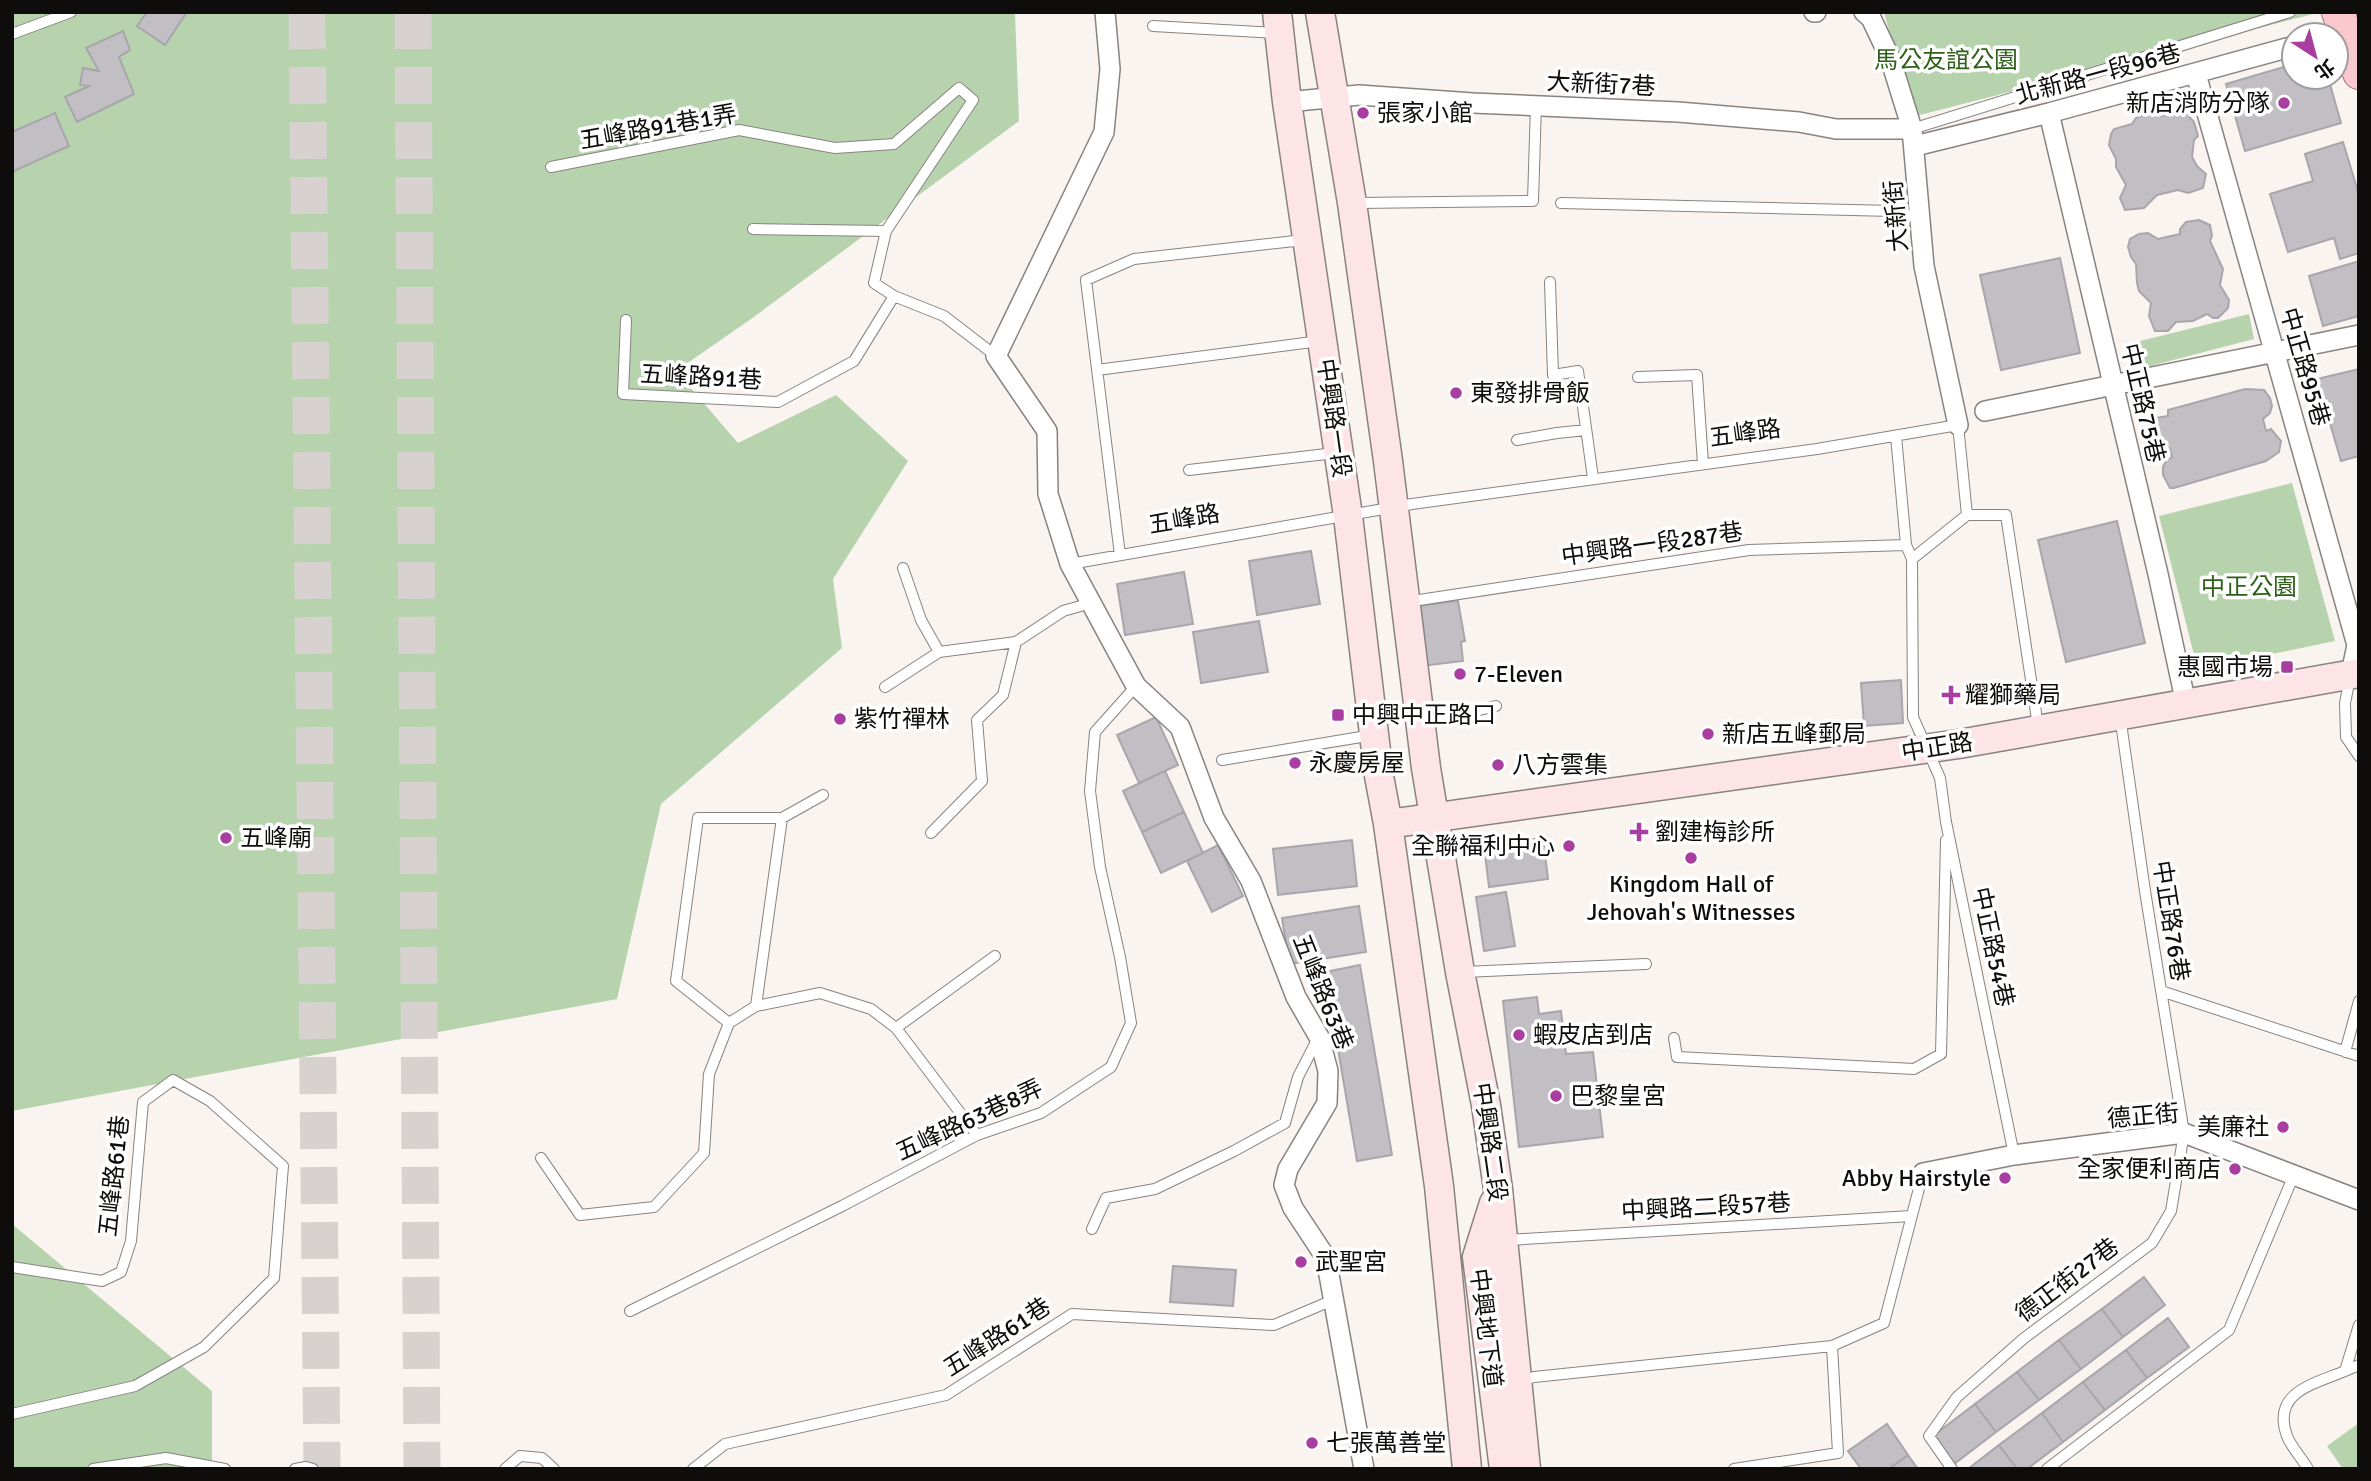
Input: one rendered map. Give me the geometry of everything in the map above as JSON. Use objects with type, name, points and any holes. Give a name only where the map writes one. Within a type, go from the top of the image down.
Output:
[{"type":"main road","points":[[2350,45],[2359,73]]},
{"type":"street","points":[[1070,564],[1048,494],[1047,431],[996,356],[1104,132],[1110,69],[1105,12]]},
{"type":"street","name":"中興路一段","points":[[1321,12],[1352,202],[1435,817]]},
{"type":"street","name":"大新街","points":[[1864,12],[1871,18],[1890,58],[1913,138],[1924,267],[1958,425]]},
{"type":"street","name":"中興路一段","points":[[1278,23],[1287,103],[1348,516],[1379,776],[1388,824]]},
{"type":"street","name":"北新路一段96巷","points":[[1913,138],[2049,113],[2280,50]]},
{"type":"street","name":"中正路95巷","points":[[2196,74],[2357,645],[2355,674]]},
{"type":"street","name":"大新街7巷","points":[[1287,103],[1359,95],[1799,121],[1836,129],[1913,138]]},
{"type":"street","name":"中正路75巷","points":[[2049,113],[2186,704]]},
{"type":"street","points":[[1985,411],[2359,335]]},
{"type":"street","name":"五峰路63巷","points":[[1070,564],[1136,686],[1180,727],[1214,818],[1251,881],[1296,997],[1319,1037],[1328,1071],[1327,1103],[1288,1169],[1284,1185],[1293,1208],[1325,1258],[1364,1469]]},
{"type":"street","name":"中正路","points":[[1388,824],[1927,749],[2355,674]]},
{"type":"street","name":"中興路二段","points":[[1435,817],[1460,972],[1486,1105],[1498,1189],[1525,1469]]},
{"type":"street","points":[[1388,824],[1439,1186],[1467,1469]]},
{"type":"street","name":"德正街","points":[[1923,1174],[2014,1155],[2183,1133],[2359,1200]]},
{"type":"street","name":"中興地下道","points":[[1498,1189],[1477,1256],[1504,1469]]},
{"type":"lane","points":[[12,34],[71,12]]},
{"type":"lane","points":[[1913,138],[2290,12]]},
{"type":"lane","points":[[1153,26],[1278,23]]},
{"type":"lane","name":"五峰路91巷1弄","points":[[551,167],[739,131],[835,148],[894,144],[958,88],[973,100],[886,231],[874,283],[894,296]]},
{"type":"lane","points":[[1352,202],[1533,201],[1536,105]]},
{"type":"lane","points":[[1561,203],[1893,211],[1921,219]]},
{"type":"lane","points":[[753,229],[886,231]]},
{"type":"lane","points":[[1119,555],[1086,280],[1134,259],[1308,239]]},
{"type":"lane","points":[[1550,282],[1553,375],[1578,371],[1593,478]]},
{"type":"lane","points":[[894,296],[944,316],[996,356]]},
{"type":"lane","name":"五峰路91巷","points":[[626,320],[623,394],[778,402],[854,361],[894,296]]},
{"type":"lane","points":[[1097,370],[1324,341]]},
{"type":"lane","points":[[1638,377],[1696,375],[1703,464]]},
{"type":"lane","points":[[1958,425],[1968,515]]},
{"type":"lane","name":"五峰路","points":[[1070,564],[1393,508],[1958,425]]},
{"type":"lane","points":[[1517,440],[1586,430]]},
{"type":"lane","points":[[1896,436],[1906,545],[1912,559],[1968,515],[2006,515],[2039,730]]},
{"type":"lane","points":[[1189,470],[1339,453]]},
{"type":"lane","name":"中興路一段287巷","points":[[1406,602],[1749,550],[1906,545]]},
{"type":"lane","name":"中正路54巷","points":[[1912,559],[1913,717],[1940,778],[1946,822],[2014,1155]]},
{"type":"lane","points":[[903,568],[920,620],[939,652]]},
{"type":"lane","points":[[885,687],[939,652],[1016,642],[1063,611],[1091,603]]},
{"type":"lane","points":[[931,833],[982,781],[977,720],[1003,695],[1016,642]]},
{"type":"lane","points":[[2355,674],[2345,703],[2346,737],[2359,756]]},
{"type":"lane","name":"五峰路63巷8弄","points":[[630,1311],[842,1206],[977,1135],[1041,1113],[1111,1067],[1131,1023],[1100,867],[1090,792],[1095,732],[1136,686]]},
{"type":"lane","points":[[1421,724],[1496,706]]},
{"type":"lane","name":"中正路76巷","points":[[2120,716],[2183,1133]]},
{"type":"lane","points":[[1222,760],[1374,735]]},
{"type":"lane","points":[[729,1023],[676,981],[698,818],[782,818],[823,796]]},
{"type":"lane","points":[[756,1006],[782,818]]},
{"type":"lane","points":[[1674,1038],[1677,1057],[1914,1069],[1941,1054],[1946,822]]},
{"type":"lane","points":[[896,1028],[995,956]]},
{"type":"lane","points":[[1460,972],[1646,964]]},
{"type":"lane","points":[[2161,991],[2359,1056]]},
{"type":"lane","points":[[541,1158],[580,1215],[654,1207],[704,1153],[709,1074],[729,1023],[756,1006],[820,993],[871,1009],[896,1028],[977,1135]]},
{"type":"lane","points":[[2345,1052],[2359,1001]]},
{"type":"lane","points":[[1092,1229],[1106,1198],[1155,1189],[1234,1151],[1285,1122],[1298,1077],[1319,1037]]},
{"type":"lane","name":"五峰路61巷","points":[[12,1267],[102,1282],[121,1272],[131,1241],[143,1102],[173,1080],[210,1101],[283,1166],[274,1278],[204,1347],[135,1386],[12,1414]]},
{"type":"lane","name":"德正街27巷","points":[[1952,1469],[1929,1436],[1957,1397],[2022,1339],[2152,1242],[2171,1211],[2183,1133]]},
{"type":"lane","points":[[1517,1381],[1832,1346],[1884,1323],[1923,1174]]},
{"type":"lane","points":[[2047,1469],[2229,1330],[2293,1177]]},
{"type":"lane","name":"中興路二段57巷","points":[[1503,1240],[1912,1216]]},
{"type":"lane","name":"五峰路61巷","points":[[693,1469],[725,1444],[946,1395],[1072,1314],[1274,1325],[1333,1300]]},
{"type":"lane","points":[[2345,1371],[2359,1325]]},
{"type":"lane","points":[[1734,1469],[1838,1453],[1832,1346]]},
{"type":"lane","points":[[2308,1469],[2287,1436],[2284,1407],[2295,1393],[2359,1365]]},
{"type":"lane","points":[[519,1469],[520,1456]]},
{"type":"lane","points":[[505,1469],[520,1456],[542,1458],[554,1469]]},
{"type":"lane","points":[[93,1469],[166,1458],[225,1469]]},
{"type":"lane","points":[[295,1469],[313,1469]]},
{"type":"green space","points":[[12,12],[1015,12],[1019,121],[751,319],[676,371],[738,443],[836,395],[908,461],[833,579],[842,648],[661,804],[617,999],[12,1111]]},
{"type":"green space","name":"馬公友誼公園","points":[[1884,12],[2313,14],[2280,21],[1912,117]]},
{"type":"green space","points":[[2249,314],[2254,339],[2131,371],[2124,345]]},
{"type":"green space","name":"中正公園","points":[[2292,483],[2335,641],[2215,666],[2196,663],[2159,516]]},
{"type":"green space","points":[[12,1224],[212,1391],[212,1469],[12,1469]]},
{"type":"green space","points":[[2359,1423],[2359,1469],[2343,1469],[2327,1446]]},
{"type":"building","points":[[147,12],[187,12],[165,45],[137,26]]},
{"type":"building","points":[[123,31],[130,50],[119,57],[134,94],[77,122],[65,97],[89,86],[80,85],[83,68],[99,71],[86,48]]},
{"type":"building","name":"新店消防分隊","points":[[2280,68],[2280,91],[2332,91],[2341,123],[2245,151],[2226,84]]},
{"type":"building","points":[[2185,112],[2194,122],[2198,136],[2194,140],[2192,157],[2206,174],[2203,188],[2188,193],[2178,190],[2157,195],[2144,208],[2125,210],[2120,198],[2126,185],[2116,167],[2116,159],[2109,145],[2114,129],[2132,124],[2136,118],[2149,113],[2161,116]]},
{"type":"building","points":[[55,113],[69,146],[12,172],[12,132]]},
{"type":"building","points":[[2343,142],[2359,195],[2359,253],[2340,259],[2334,238],[2288,252],[2270,194],[2313,181],[2305,154]]},
{"type":"building","points":[[2199,220],[2210,225],[2210,241],[2223,269],[2220,285],[2229,300],[2228,308],[2218,318],[2207,314],[2193,321],[2176,322],[2168,331],[2155,331],[2149,316],[2151,303],[2139,291],[2136,264],[2128,247],[2130,239],[2148,233],[2158,239],[2180,234],[2180,229],[2186,222]]},
{"type":"building","points":[[2060,258],[2080,353],[2001,370],[1980,275]]},
{"type":"building","points":[[2359,261],[2359,316],[2323,326],[2309,276]]},
{"type":"building","points":[[2359,369],[2359,456],[2341,461],[2317,379]]},
{"type":"building","points":[[2245,389],[2264,390],[2270,398],[2270,413],[2263,419],[2266,431],[2271,429],[2281,441],[2279,452],[2266,461],[2170,488],[2163,475],[2163,467],[2172,457],[2170,449],[2156,443],[2152,434],[2152,422],[2156,418],[2168,416],[2168,410]]},
{"type":"building","points":[[2117,521],[2145,643],[2066,662],[2038,540]]},
{"type":"building","points":[[1311,551],[1320,604],[1257,615],[1249,561]]},
{"type":"building","points":[[1184,572],[1193,624],[1125,635],[1117,584]]},
{"type":"building","points":[[1458,601],[1465,641],[1461,642],[1463,661],[1422,666],[1415,606]]},
{"type":"building","points":[[1259,621],[1268,672],[1201,683],[1193,632]]},
{"type":"building","points":[[1901,680],[1903,723],[1864,726],[1861,683]]},
{"type":"building","points":[[1156,717],[1178,765],[1139,783],[1117,735]]},
{"type":"building","points":[[1165,771],[1184,812],[1142,832],[1123,791]]},
{"type":"building","points":[[1184,812],[1203,853],[1161,873],[1142,832]]},
{"type":"building","points":[[1543,838],[1548,879],[1489,887],[1484,846]]},
{"type":"building","points":[[1352,840],[1357,886],[1278,895],[1273,849]]},
{"type":"building","points":[[1218,845],[1243,896],[1212,912],[1187,861]]},
{"type":"building","points":[[1506,892],[1515,946],[1484,951],[1476,897]]},
{"type":"building","points":[[1359,906],[1366,952],[1289,964],[1282,918]]},
{"type":"building","points":[[1360,965],[1392,1155],[1357,1161],[1325,972]]},
{"type":"building","name":"巴黎皇宮","points":[[1537,997],[1539,1014],[1561,1011],[1566,1054],[1593,1052],[1603,1137],[1519,1147],[1503,1001]]},
{"type":"building","points":[[1173,1266],[1236,1270],[1233,1306],[1170,1302]]},
{"type":"building","points":[[2144,1277],[2165,1305],[2123,1337],[2102,1309]]},
{"type":"building","points":[[2102,1309],[2123,1337],[2081,1369],[2059,1340]]},
{"type":"building","points":[[2168,1318],[2189,1347],[2147,1378],[2126,1350]]},
{"type":"building","points":[[2059,1340],[2081,1369],[2039,1400],[2017,1372]]},
{"type":"building","points":[[2126,1350],[2147,1378],[2105,1410],[2083,1382]]},
{"type":"building","points":[[2017,1372],[2039,1400],[1996,1432],[1975,1404]]},
{"type":"building","points":[[2083,1382],[2105,1410],[2063,1442],[2042,1413]]},
{"type":"building","points":[[1975,1404],[1996,1432],[1954,1464],[1933,1436]]},
{"type":"building","points":[[2042,1413],[2063,1442],[2027,1469],[2017,1469],[1999,1445]]},
{"type":"building","points":[[1887,1424],[1908,1455],[1889,1469],[1861,1469],[1848,1451]]},
{"type":"building","points":[[1999,1445],[2017,1469],[1968,1469]]},
{"type":"building","points":[[1908,1455],[1918,1469],[1889,1469]]},
{"type":"tunnel","points":[[307,12],[322,1469]]},
{"type":"tunnel","points":[[413,12],[422,1469]]},
{"type":"place","name":"新店消防分隊","points":[[2284,103]]},
{"type":"place","name":"張家小館","points":[[1363,113]]},
{"type":"place","name":"東發排骨飯","points":[[1456,393]]},
{"type":"place","name":"惠國市場","points":[[2287,667]]},
{"type":"place","name":"7-Eleven","points":[[1460,674]]},
{"type":"place","name":"耀獅藥局","points":[[1951,695]]},
{"type":"place","name":"中興中正路口","points":[[1338,715]]},
{"type":"place","name":"紫竹禪林","points":[[840,719]]},
{"type":"place","name":"新店五峰郵局","points":[[1708,734]]},
{"type":"place","name":"永慶房屋","points":[[1295,763]]},
{"type":"place","name":"八方雲集","points":[[1498,765]]},
{"type":"place","name":"劉建梅診所","points":[[1639,832]]},
{"type":"place","name":"五峰廟","points":[[226,838]]},
{"type":"place","name":"全聯福利中心","points":[[1569,846]]},
{"type":"place","name":"Kingdom Hall of Jehovah's Witnesses","points":[[1691,858]]},
{"type":"place","name":"蝦皮店到店","points":[[1519,1035]]},
{"type":"place","name":"巴黎皇宮","points":[[1556,1096]]},
{"type":"place","name":"美廉社","points":[[2283,1127]]},
{"type":"place","name":"全家便利商店","points":[[2235,1169]]},
{"type":"place","name":"Abby Hairstyle","points":[[2005,1178]]},
{"type":"place","name":"武聖宮","points":[[1301,1262]]},
{"type":"place","name":"七張萬善堂","points":[[1312,1443]]}]
